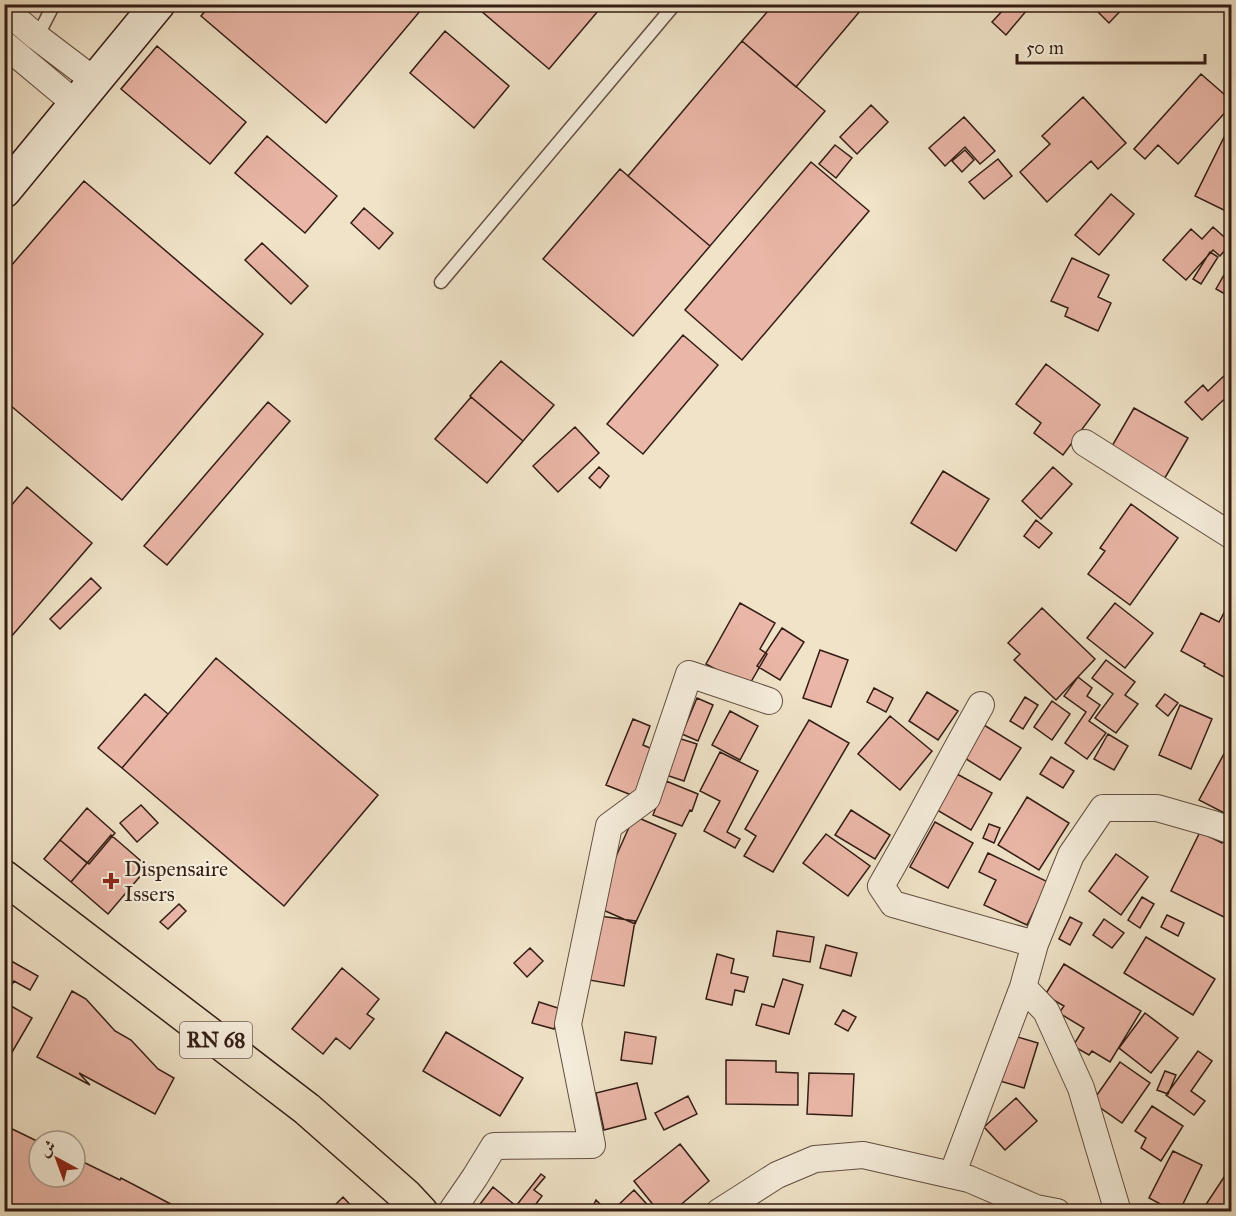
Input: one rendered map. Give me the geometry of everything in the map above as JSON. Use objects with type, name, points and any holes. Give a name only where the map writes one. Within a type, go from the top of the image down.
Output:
[{"type":"main road","points":[[4,191],[158,4]]},
{"type":"main road","name":"RN 68","points":[[4,877],[307,1109],[406,1196],[421,1212]]},
{"type":"street","points":[[4,9],[37,37],[85,93]]},
{"type":"street","points":[[4,44],[85,93]]},
{"type":"street","points":[[1085,443],[1232,536]]},
{"type":"street","points":[[451,1212],[494,1146],[592,1144],[568,1024],[609,825],[647,798],[689,674],[769,701]]},
{"type":"street","points":[[981,705],[914,830],[881,886],[893,904],[1035,944]]},
{"type":"street","points":[[952,1175],[1023,987],[1035,944],[1071,855],[1103,808],[1157,808],[1232,831]]},
{"type":"street","points":[[1023,987],[1046,1011],[1081,1088],[1118,1212]]},
{"type":"street","points":[[719,1212],[777,1175],[815,1159],[863,1155],[969,1179],[1036,1208],[1057,1212]]},
{"type":"lane","points":[[37,37],[54,4]]},
{"type":"lane","points":[[441,282],[675,4]]},
{"type":"building","points":[[211,4],[426,4],[326,123],[201,16]]},
{"type":"building","points":[[473,4],[604,4],[549,69]]},
{"type":"building","points":[[774,4],[866,4],[796,87],[742,41]]},
{"type":"building","points":[[998,4],[1032,4],[1006,35],[992,22],[1004,9]]},
{"type":"building","points":[[1090,4],[1127,4],[1109,23]]},
{"type":"building","points":[[1215,4],[1232,4],[1232,15],[1231,15]]},
{"type":"building","points":[[445,31],[509,86],[474,128],[410,73]]},
{"type":"building","points":[[742,41],[825,111],[710,246],[628,176]]},
{"type":"building","points":[[157,46],[246,122],[210,164],[121,89]]},
{"type":"building","points":[[1201,74],[1232,101],[1232,105],[1178,164],[1158,145],[1145,159],[1134,149]]},
{"type":"building","points":[[1083,97],[1126,143],[1098,169],[1091,161],[1047,202],[1020,172],[1050,144],[1042,136]]},
{"type":"building","points":[[871,105],[888,122],[857,154],[840,137]]},
{"type":"building","points":[[964,117],[995,151],[980,164],[965,147],[945,166],[929,148]]},
{"type":"building","points":[[1232,121],[1232,214],[1195,196]]},
{"type":"building","points":[[267,136],[337,196],[305,233],[235,173]]},
{"type":"building","points":[[835,145],[852,158],[836,178],[819,164]]},
{"type":"building","points":[[965,150],[974,160],[962,172],[952,161]]},
{"type":"building","points":[[998,159],[1012,176],[984,199],[969,182]]},
{"type":"building","points":[[811,162],[869,211],[742,360],[685,310]]},
{"type":"building","points":[[620,169],[710,246],[633,336],[543,259]]},
{"type":"building","points":[[84,181],[263,334],[122,500],[4,400],[4,274]]},
{"type":"building","points":[[1111,194],[1134,214],[1099,255],[1075,235]]},
{"type":"building","points":[[364,208],[393,233],[379,249],[351,223]]},
{"type":"building","points":[[1213,227],[1231,243],[1220,256],[1213,250],[1186,280],[1163,260],[1191,229],[1202,239]]},
{"type":"building","points":[[262,243],[308,286],[291,304],[245,260]]},
{"type":"building","points":[[1210,252],[1218,257],[1201,284],[1193,279]]},
{"type":"building","points":[[1072,258],[1109,275],[1098,297],[1111,303],[1098,331],[1065,316],[1068,308],[1051,301]]},
{"type":"building","points":[[1232,261],[1232,298],[1216,289]]},
{"type":"building","points":[[683,335],[718,365],[643,454],[607,424]]},
{"type":"building","points":[[501,361],[554,405],[523,441],[470,396]]},
{"type":"building","points":[[1046,364],[1100,405],[1063,455],[1034,433],[1041,423],[1016,404]]},
{"type":"building","points":[[1226,374],[1232,380],[1232,392],[1202,420],[1185,402],[1203,385],[1208,391]]},
{"type":"building","points":[[471,397],[523,441],[487,483],[435,439]]},
{"type":"building","points":[[268,402],[290,421],[167,565],[144,546]]},
{"type":"building","points":[[1134,408],[1188,438],[1162,483],[1108,453]]},
{"type":"building","points":[[575,427],[599,453],[558,492],[533,466]]},
{"type":"building","points":[[599,467],[609,476],[600,488],[589,478]]},
{"type":"building","points":[[1053,467],[1072,484],[1041,519],[1022,501]]},
{"type":"building","points":[[943,471],[989,499],[956,551],[911,523]]},
{"type":"building","points":[[27,487],[92,543],[4,645],[4,514]]},
{"type":"building","points":[[1131,504],[1178,538],[1130,605],[1088,574],[1105,551],[1100,548]]},
{"type":"building","points":[[1036,520],[1052,533],[1039,548],[1024,536]]},
{"type":"building","points":[[91,578],[101,588],[60,629],[50,619]]},
{"type":"building","points":[[1232,598],[1231,681],[1181,651],[1201,613],[1219,622]]},
{"type":"building","points":[[740,603],[775,623],[760,649],[767,654],[748,687],[706,664]]},
{"type":"building","points":[[1115,603],[1153,633],[1125,668],[1087,638]]},
{"type":"building","points":[[1042,608],[1095,659],[1056,700],[1014,660],[1020,654],[1008,643]]},
{"type":"building","points":[[782,628],[804,642],[780,680],[757,666]]},
{"type":"building","points":[[820,650],[848,660],[831,707],[803,698]]},
{"type":"building","points":[[216,658],[378,795],[284,906],[122,768]]},
{"type":"building","points":[[1106,660],[1135,682],[1125,695],[1138,704],[1116,733],[1095,718],[1113,694],[1092,678]]},
{"type":"building","points":[[1078,677],[1092,688],[1087,696],[1100,705],[1089,721],[1106,733],[1087,759],[1065,743],[1086,712],[1064,696]]},
{"type":"building","points":[[874,688],[893,698],[886,712],[867,702]]},
{"type":"building","points":[[927,692],[958,711],[938,740],[909,721]]},
{"type":"building","points":[[145,694],[168,714],[122,768],[98,748]]},
{"type":"building","points":[[1165,694],[1178,703],[1168,716],[1156,706]]},
{"type":"building","points":[[1025,697],[1038,705],[1023,729],[1010,721]]},
{"type":"building","points":[[697,698],[713,705],[698,741],[682,734]]},
{"type":"building","points":[[1052,701],[1070,714],[1052,740],[1034,727]]},
{"type":"building","points":[[1180,705],[1212,719],[1191,769],[1159,755]]},
{"type":"building","points":[[730,711],[758,726],[740,760],[712,745]]},
{"type":"building","points":[[890,716],[932,751],[900,790],[858,754]]},
{"type":"building","points":[[633,719],[650,726],[643,745],[657,751],[639,798],[606,785]]},
{"type":"building","points":[[809,720],[849,743],[773,872],[744,856],[756,836],[745,829]]},
{"type":"building","points":[[984,725],[1021,748],[1000,780],[963,757]]},
{"type":"building","points":[[1108,734],[1128,746],[1114,770],[1094,759]]},
{"type":"building","points":[[678,738],[697,744],[684,781],[666,775]]},
{"type":"building","points":[[1232,739],[1232,817],[1199,800]]},
{"type":"building","points":[[720,752],[758,771],[727,832],[740,839],[735,848],[704,831],[720,801],[700,791]]},
{"type":"building","points":[[1051,757],[1074,771],[1063,788],[1040,774]]},
{"type":"building","points":[[957,774],[992,793],[971,830],[937,810]]},
{"type":"building","points":[[666,781],[698,794],[692,811],[690,810],[682,826],[653,815]]},
{"type":"building","points":[[1027,797],[1069,823],[1039,870],[998,845]]},
{"type":"building","points":[[141,805],[158,823],[137,842],[120,823]]},
{"type":"building","points":[[87,808],[115,833],[89,864],[60,840]]},
{"type":"building","points":[[851,810],[890,835],[875,859],[835,835]]},
{"type":"building","points":[[634,816],[676,834],[635,924],[594,906]]},
{"type":"building","points":[[935,822],[973,843],[948,888],[910,867]]},
{"type":"building","points":[[989,824],[1000,828],[994,843],[983,838]]},
{"type":"building","points":[[1200,832],[1222,843],[1225,837],[1232,840],[1232,907],[1226,918],[1171,891]]},
{"type":"building","points":[[826,834],[870,866],[848,896],[803,863]]},
{"type":"building","points":[[111,835],[148,867],[108,914],[71,882]]},
{"type":"building","points":[[60,840],[87,863],[71,882],[44,859]]},
{"type":"building","points":[[988,853],[1048,882],[1027,925],[984,905],[996,880],[979,872]]},
{"type":"building","points":[[1116,854],[1148,877],[1121,915],[1089,891]]},
{"type":"building","points":[[1142,897],[1154,904],[1140,928],[1128,920]]},
{"type":"building","points":[[179,904],[186,911],[168,929],[160,922]]},
{"type":"building","points":[[1167,915],[1184,923],[1178,936],[1161,927]]},
{"type":"building","points":[[600,916],[635,921],[624,986],[589,980]]},
{"type":"building","points":[[1070,917],[1082,923],[1070,945],[1059,939]]},
{"type":"building","points":[[1104,919],[1124,933],[1112,948],[1093,935]]},
{"type":"building","points":[[777,931],[814,937],[810,962],[773,956]]},
{"type":"building","points":[[1146,937],[1215,979],[1193,1015],[1124,973]]},
{"type":"building","points":[[826,945],[857,953],[851,976],[820,968]]},
{"type":"building","points":[[530,948],[543,961],[527,977],[514,963]]},
{"type":"building","points":[[717,954],[734,959],[731,973],[748,977],[744,992],[735,990],[732,1005],[706,999]]},
{"type":"building","points":[[4,957],[38,976],[30,990],[14,981],[4,998]]},
{"type":"building","points":[[1064,964],[1141,1011],[1110,1062],[1092,1051],[1089,1055],[1073,1046],[1084,1028],[1059,1013],[1064,1006],[1045,995]]},
{"type":"building","points":[[342,968],[379,999],[367,1014],[374,1019],[350,1049],[336,1038],[323,1054],[292,1029]]},
{"type":"building","points":[[783,979],[803,985],[789,1034],[756,1025],[762,1004],[774,1007]]},
{"type":"building","points":[[72,991],[86,999],[115,1031],[131,1040],[158,1069],[174,1078],[155,1114],[79,1073],[90,1085],[37,1057]]},
{"type":"building","points":[[4,1002],[32,1018],[4,1066]]},
{"type":"building","points":[[539,1002],[561,1009],[554,1029],[532,1023]]},
{"type":"building","points":[[843,1010],[856,1017],[848,1031],[835,1024]]},
{"type":"building","points":[[1145,1013],[1178,1038],[1151,1073],[1119,1048]]},
{"type":"building","points":[[446,1032],[523,1078],[500,1116],[423,1071]]},
{"type":"building","points":[[625,1032],[656,1037],[652,1064],[621,1060]]},
{"type":"building","points":[[1014,1036],[1038,1043],[1024,1088],[1000,1081]]},
{"type":"building","points":[[1198,1051],[1212,1061],[1191,1091],[1205,1101],[1194,1115],[1166,1095]]},
{"type":"building","points":[[726,1060],[776,1061],[776,1072],[798,1073],[798,1105],[726,1104]]},
{"type":"building","points":[[1120,1062],[1150,1083],[1122,1123],[1092,1102]]},
{"type":"building","points":[[1165,1071],[1176,1075],[1168,1094],[1157,1090]]},
{"type":"building","points":[[809,1073],[854,1074],[852,1116],[807,1114]]},
{"type":"building","points":[[637,1083],[646,1119],[604,1130],[596,1093]]},
{"type":"building","points":[[688,1096],[697,1114],[664,1130],[655,1113]]},
{"type":"building","points":[[1016,1098],[1037,1121],[1005,1150],[984,1127]]},
{"type":"building","points":[[1152,1106],[1183,1126],[1161,1161],[1141,1148],[1146,1138],[1135,1131]]},
{"type":"building","points":[[4,1125],[27,1136],[27,1189],[87,1189],[87,1164],[120,1180],[121,1178],[186,1212],[4,1212]]},
{"type":"building","points":[[680,1144],[709,1181],[672,1212],[659,1212],[634,1181]]},
{"type":"building","points":[[1173,1151],[1202,1165],[1179,1212],[1149,1198]]},
{"type":"building","points":[[1232,1165],[1232,1212],[1201,1212]]},
{"type":"building","points":[[541,1174],[545,1177],[534,1190],[542,1196],[530,1212],[474,1212],[493,1187],[516,1206]]},
{"type":"building","points":[[634,1190],[654,1212],[611,1212]]},
{"type":"building","points":[[343,1197],[357,1212],[328,1212]]},
{"type":"building","points":[[596,1200],[608,1212],[588,1212]]},
{"type":"place","name":"Dispensaire Issers","points":[[111,881]]}]
